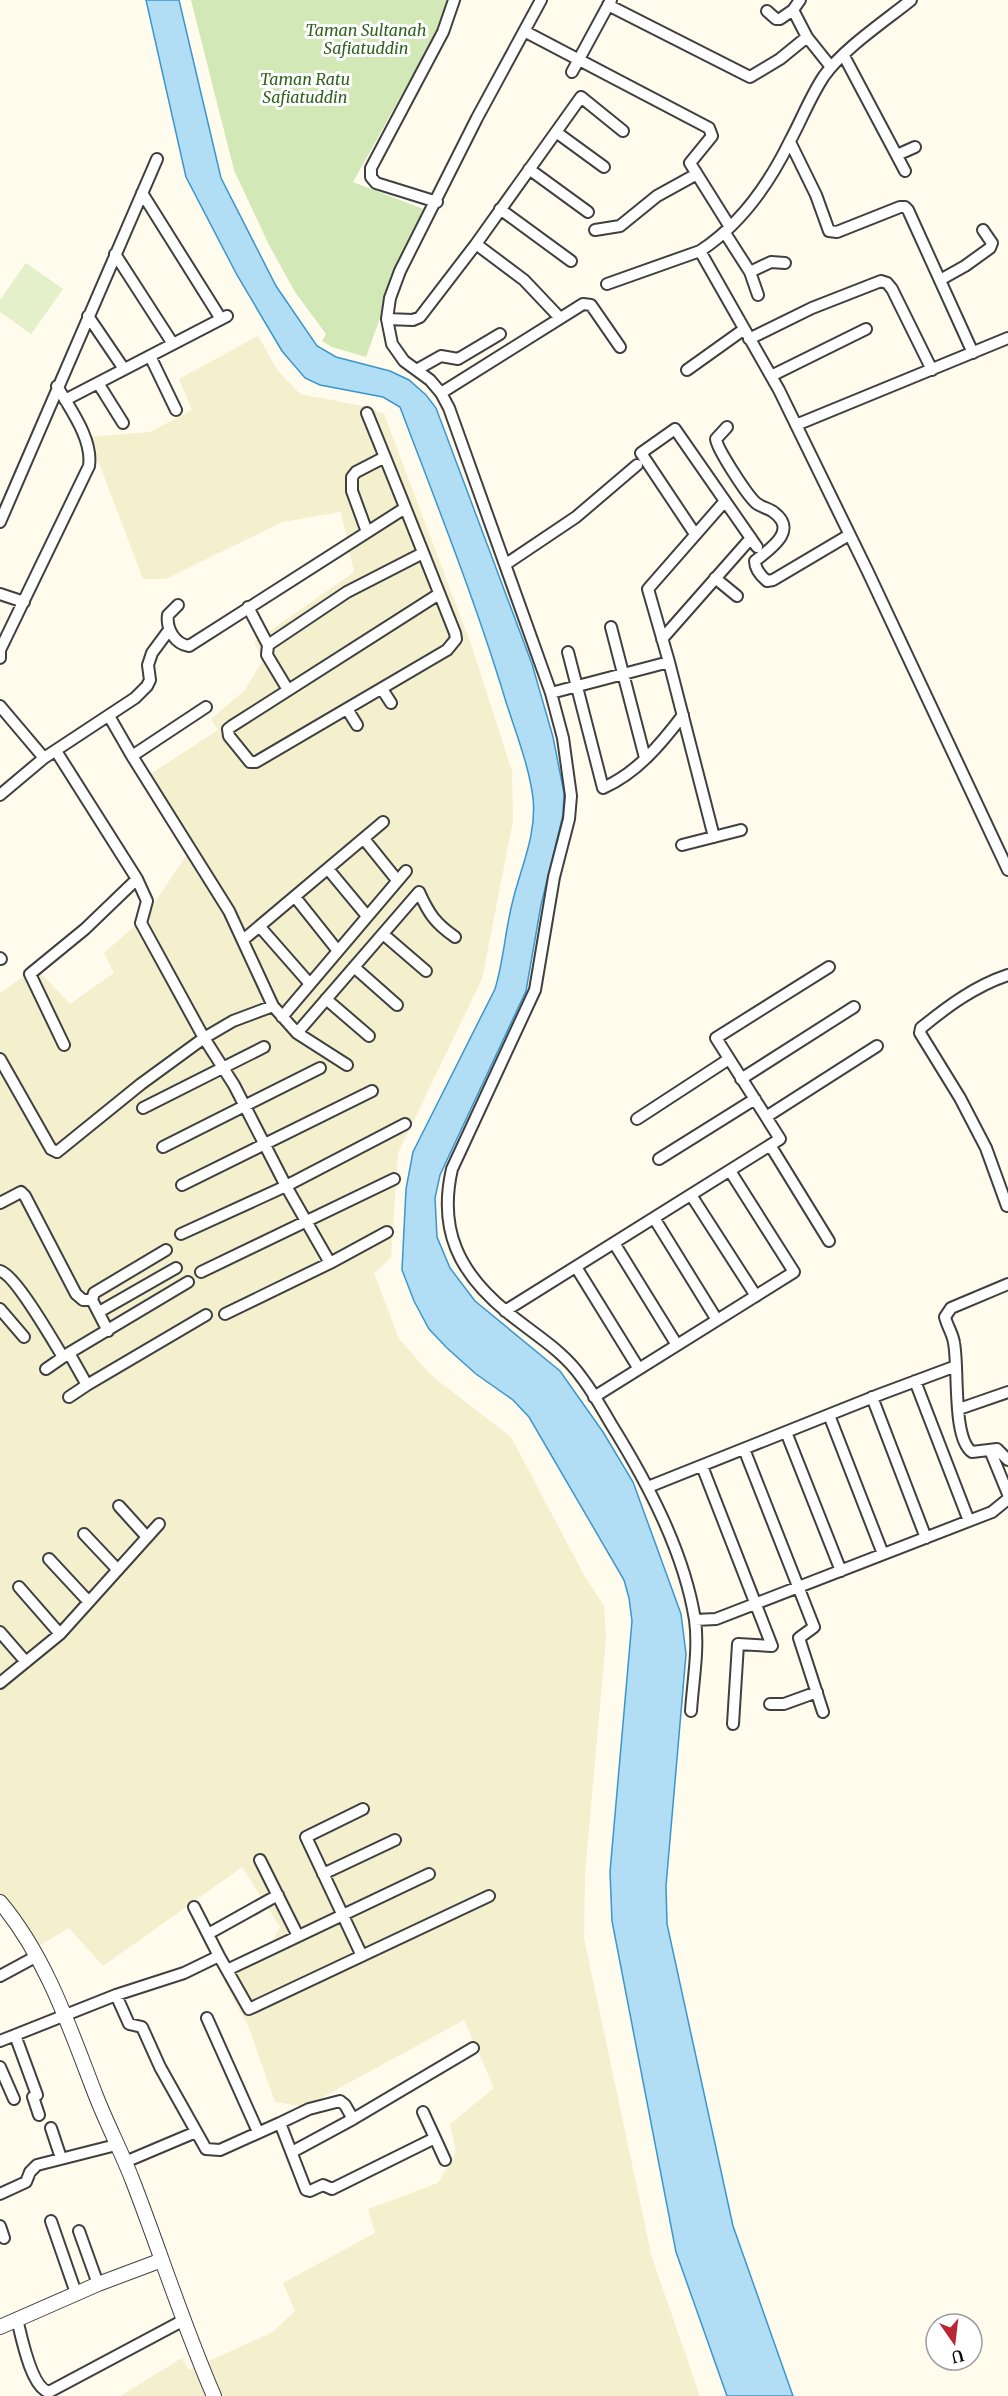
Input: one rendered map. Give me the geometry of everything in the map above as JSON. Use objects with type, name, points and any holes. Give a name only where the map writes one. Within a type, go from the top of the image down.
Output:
[{"type":"street","points":[[437,202],[376,183],[372,180],[370,173],[388,134],[443,32],[454,0]]},
{"type":"street","points":[[541,0],[477,118],[395,283],[387,319],[392,344],[398,354],[404,361],[418,369],[441,393],[449,408],[551,693],[563,738],[572,796],[569,819],[554,877],[535,990],[452,1169],[447,1191],[449,1232],[459,1255],[481,1287],[505,1311],[575,1368],[648,1487],[680,1566],[695,1620],[692,1711]]},
{"type":"street","points":[[767,10],[776,19],[780,19],[800,0]]},
{"type":"street","points":[[607,284],[700,250],[728,230],[760,192],[790,142],[815,90],[831,67],[911,0]]},
{"type":"street","points":[[572,72],[610,2],[750,77],[780,59],[807,37]]},
{"type":"street","points":[[793,9],[807,37],[831,67]]},
{"type":"street","points":[[524,31],[709,128],[712,136],[690,163],[750,272],[758,295]]},
{"type":"street","points":[[844,56],[905,171]]},
{"type":"street","points":[[387,319],[420,318],[581,97],[623,130]]},
{"type":"street","points":[[556,132],[604,167]]},
{"type":"street","points":[[790,142],[816,195],[829,231],[837,232],[889,210],[905,207],[972,353]]},
{"type":"street","points":[[897,155],[915,147]]},
{"type":"street","points":[[0,522],[157,159]]},
{"type":"street","points":[[529,169],[588,212]]},
{"type":"street","points":[[596,230],[620,226],[657,196],[695,175]]},
{"type":"street","points":[[65,400],[224,317],[142,194]]},
{"type":"street","points":[[500,209],[571,261]]},
{"type":"street","points":[[940,280],[990,248],[992,243],[983,230]]},
{"type":"street","points":[[476,244],[524,280],[560,318]]},
{"type":"street","points":[[700,250],[796,425],[1008,870]]},
{"type":"street","points":[[115,254],[173,344]]},
{"type":"street","points":[[750,272],[771,262],[785,262]]},
{"type":"street","points":[[687,370],[746,334],[881,281],[887,283],[892,289],[932,370]]},
{"type":"street","points":[[441,393],[583,304],[591,305],[620,347]]},
{"type":"street","points":[[88,316],[124,369]]},
{"type":"street","points":[[771,376],[866,329]]},
{"type":"street","points":[[418,369],[441,356],[458,359],[500,334]]},
{"type":"street","points":[[796,425],[1008,338]]},
{"type":"street","points":[[150,356],[176,410]]},
{"type":"street","points":[[98,383],[123,423]]},
{"type":"street","points":[[0,657],[0,650],[89,466],[88,447],[57,386]]},
{"type":"street","points":[[367,413],[455,633],[456,639],[447,650],[261,759],[250,762],[230,736],[228,729],[439,594]]},
{"type":"street","points":[[727,427],[716,439],[722,453],[753,500],[776,514],[783,525],[784,531],[778,542],[755,561],[755,566],[763,578],[767,581],[773,580],[849,535]]},
{"type":"street","points":[[662,639],[715,578],[754,542],[675,429],[641,453],[695,534]]},
{"type":"street","points":[[367,532],[352,491],[352,477],[385,457]]},
{"type":"street","points":[[506,564],[576,517],[637,465]]},
{"type":"street","points":[[714,837],[648,589],[725,501]]},
{"type":"street","points":[[178,605],[168,615],[169,630],[181,643],[189,646],[405,508]]},
{"type":"street","points":[[268,645],[347,592],[423,554]]},
{"type":"street","points":[[715,578],[737,596]]},
{"type":"street","points":[[0,594],[24,602]]},
{"type":"street","points":[[248,607],[268,645],[267,655],[288,690]]},
{"type":"street","points":[[611,627],[645,758]]},
{"type":"street","points":[[0,795],[44,758],[135,698],[150,680],[147,665],[152,653],[169,630]]},
{"type":"street","points":[[568,652],[603,788],[616,782],[645,758],[659,745],[683,715]]},
{"type":"street","points":[[551,693],[669,662]]},
{"type":"street","points":[[381,689],[391,703]]},
{"type":"street","points":[[0,706],[44,758]]},
{"type":"street","points":[[132,756],[206,707]]},
{"type":"street","points":[[347,709],[357,725]]},
{"type":"street","points":[[109,716],[220,897],[243,940],[273,1006],[297,1033],[347,1065]]},
{"type":"street","points":[[56,751],[137,879],[147,901],[141,923],[204,1038],[224,1068],[286,1186],[330,1263]]},
{"type":"street","points":[[243,940],[383,822]]},
{"type":"street","points":[[682,844],[741,830]]},
{"type":"street","points":[[364,839],[397,880]]},
{"type":"street","points":[[328,869],[367,915]]},
{"type":"street","points":[[282,1017],[406,871]]},
{"type":"street","points":[[64,1045],[30,974],[85,929],[137,879]]},
{"type":"street","points":[[297,1033],[419,892],[438,925],[455,937]]},
{"type":"street","points":[[295,897],[338,951]]},
{"type":"street","points":[[260,927],[310,984]]},
{"type":"street","points":[[383,934],[426,971]]},
{"type":"street","points":[[354,967],[398,1005]]},
{"type":"street","points":[[505,1311],[780,1139],[716,1038],[829,967]]},
{"type":"street","points":[[1008,975],[991,981],[954,1002],[921,1028],[920,1033],[960,1098],[986,1148],[1008,1207]]},
{"type":"street","points":[[326,999],[369,1036]]},
{"type":"street","points":[[0,1059],[51,1149],[57,1152],[141,1084],[204,1038],[233,1021],[273,1006]]},
{"type":"street","points":[[741,1079],[854,1007]]},
{"type":"street","points":[[766,1116],[877,1046]]},
{"type":"street","points":[[143,1108],[264,1047]]},
{"type":"street","points":[[637,1119],[729,1059]]},
{"type":"street","points":[[164,1147],[320,1068]]},
{"type":"street","points":[[182,1185],[265,1146],[372,1091]]},
{"type":"street","points":[[659,1159],[754,1099]]},
{"type":"street","points":[[180,1234],[286,1186],[405,1124]]},
{"type":"street","points":[[770,1145],[829,1241]]},
{"type":"street","points":[[594,1397],[794,1272],[730,1171]]},
{"type":"street","points":[[201,1272],[307,1223],[394,1179]]},
{"type":"street","points":[[0,1203],[21,1192],[25,1196],[76,1294],[83,1300],[92,1299]]},
{"type":"street","points":[[692,1195],[756,1296]]},
{"type":"street","points":[[654,1218],[717,1320]]},
{"type":"street","points":[[225,1314],[330,1263],[387,1232]]},
{"type":"street","points":[[614,1243],[677,1345]]},
{"type":"street","points":[[108,1331],[92,1299],[94,1293],[166,1250]]},
{"type":"street","points":[[576,1267],[639,1369]]},
{"type":"street","points":[[99,1312],[176,1268]]},
{"type":"street","points":[[0,1271],[8,1275],[21,1291],[87,1385]]},
{"type":"street","points":[[46,1369],[188,1282]]},
{"type":"street","points":[[1008,1284],[948,1311],[946,1320],[954,1342],[961,1430],[969,1451],[998,1449],[1008,1460]]},
{"type":"street","points":[[0,1309],[24,1337]]},
{"type":"street","points":[[69,1397],[206,1315]]},
{"type":"street","points":[[648,1487],[956,1366]]},
{"type":"street","points":[[915,1381],[969,1521]]},
{"type":"street","points":[[959,1409],[1008,1392]]},
{"type":"street","points":[[872,1398],[926,1538]]},
{"type":"street","points":[[829,1415],[883,1554]]},
{"type":"street","points":[[786,1432],[841,1570]]},
{"type":"street","points":[[744,1449],[814,1627],[799,1638],[824,1712]]},
{"type":"street","points":[[992,1455],[1008,1494]]},
{"type":"street","points":[[702,1466],[772,1646],[738,1644],[733,1724]]},
{"type":"street","points":[[695,1620],[716,1619],[756,1604],[992,1512],[1008,1499]]},
{"type":"street","points":[[118,1506],[147,1538]]},
{"type":"street","points":[[0,1683],[60,1634],[159,1524]]},
{"type":"street","points":[[84,1534],[117,1569]]},
{"type":"street","points":[[49,1559],[88,1601]]},
{"type":"street","points":[[19,1587],[60,1634]]},
{"type":"street","points":[[0,1632],[26,1662]]},
{"type":"street","points":[[770,1704],[784,1704],[817,1692]]},
{"type":"street","points":[[362,1956],[306,1837],[363,1809]]},
{"type":"street","points":[[323,1874],[395,1840]]},
{"type":"street","points":[[260,1860],[298,1936]]},
{"type":"street","points":[[227,1970],[429,1874]]},
{"type":"street","points":[[208,1934],[278,1895]]},
{"type":"street","points":[[194,1907],[249,2009],[489,1896]]},
{"type":"street","points":[[2,1908],[37,1956],[65,2015],[116,2145],[125,2162],[214,2396]]},
{"type":"street","points":[[0,1976],[37,1956]]},
{"type":"street","points":[[0,2041],[116,1995],[184,1973],[219,1956]]},
{"type":"street","points":[[116,1995],[129,2024],[142,2027],[160,2067],[204,2148],[214,2151],[309,2109],[340,2101],[353,2119]]},
{"type":"street","points":[[207,2018],[258,2132]]},
{"type":"street","points":[[15,2035],[37,2095],[33,2097],[39,2115]]},
{"type":"street","points":[[292,2152],[473,2048]]},
{"type":"street","points":[[0,2067],[14,2099]]},
{"type":"street","points":[[423,2112],[445,2160]]},
{"type":"street","points":[[280,2123],[306,2190],[310,2191],[323,2186],[332,2189],[435,2138]]},
{"type":"street","points":[[51,2128],[61,2158]]},
{"type":"street","points":[[125,2162],[196,2132]]},
{"type":"street","points":[[0,2194],[26,2181],[30,2172],[37,2165],[116,2145]]},
{"type":"street","points":[[51,2222],[76,2293]]},
{"type":"street","points":[[0,2226],[4,2238]]},
{"type":"street","points":[[80,2230],[98,2284]]},
{"type":"street","points":[[0,2326],[98,2284],[162,2260]]},
{"type":"street","points":[[17,2319],[31,2368],[42,2389],[47,2392],[184,2320]]},
{"type":"shaded area","points":[[258,336],[278,371],[300,394],[363,406],[384,414],[472,647],[512,771],[513,821],[482,979],[398,1153],[391,1258],[374,1273],[399,1339],[432,1376],[511,1437],[584,1575],[604,1606],[606,1638],[585,1874],[584,1938],[652,2258],[700,2396],[120,2396],[182,2358],[189,2370],[273,2332],[295,2311],[283,2283],[375,2233],[368,2209],[438,2183],[456,2152],[450,2124],[494,2088],[464,2020],[312,2103],[314,2108],[275,2102],[249,2028],[223,1979],[266,1951],[280,1927],[242,1867],[103,1966],[69,1928],[37,1947],[0,1898],[0,993],[36,968],[70,1004],[114,973],[104,953],[144,918],[188,853],[143,779],[218,730],[211,719],[244,691],[263,660],[254,642],[354,572],[341,512],[282,522],[166,579],[143,579],[89,437],[150,432],[192,410],[179,379]]},
{"type":"green space","name":"Taman Ratu Safiatuddin","points":[[191,0],[450,0],[442,22],[353,182],[426,210],[397,271],[366,357],[332,347],[322,341],[326,334],[295,292],[269,245],[234,170]]},
{"type":"green space","points":[[26,263],[63,289],[31,334],[0,312],[0,300]]},
{"type":"water","points":[[146,0],[179,0],[221,178],[276,286],[317,346],[336,357],[390,371],[409,380],[426,395],[436,408],[532,664],[553,737],[564,793],[563,815],[541,905],[526,991],[440,1175],[435,1198],[437,1237],[450,1268],[475,1301],[560,1371],[603,1432],[633,1482],[681,1614],[686,1654],[666,1886],[667,1924],[733,2226],[793,2396],[727,2396],[676,2252],[612,1921],[610,1872],[632,1621],[624,1580],[529,1417],[513,1400],[476,1374],[429,1329],[414,1301],[402,1270],[406,1189],[413,1152],[495,989],[498,978],[510,911],[528,850],[533,824],[533,798],[525,762],[469,591],[400,407],[383,397],[320,385],[305,378],[282,351],[237,275],[186,177]]},
{"type":"park label","name":"Taman Sultanah Safiatuddin","points":[[366,39]]}]
